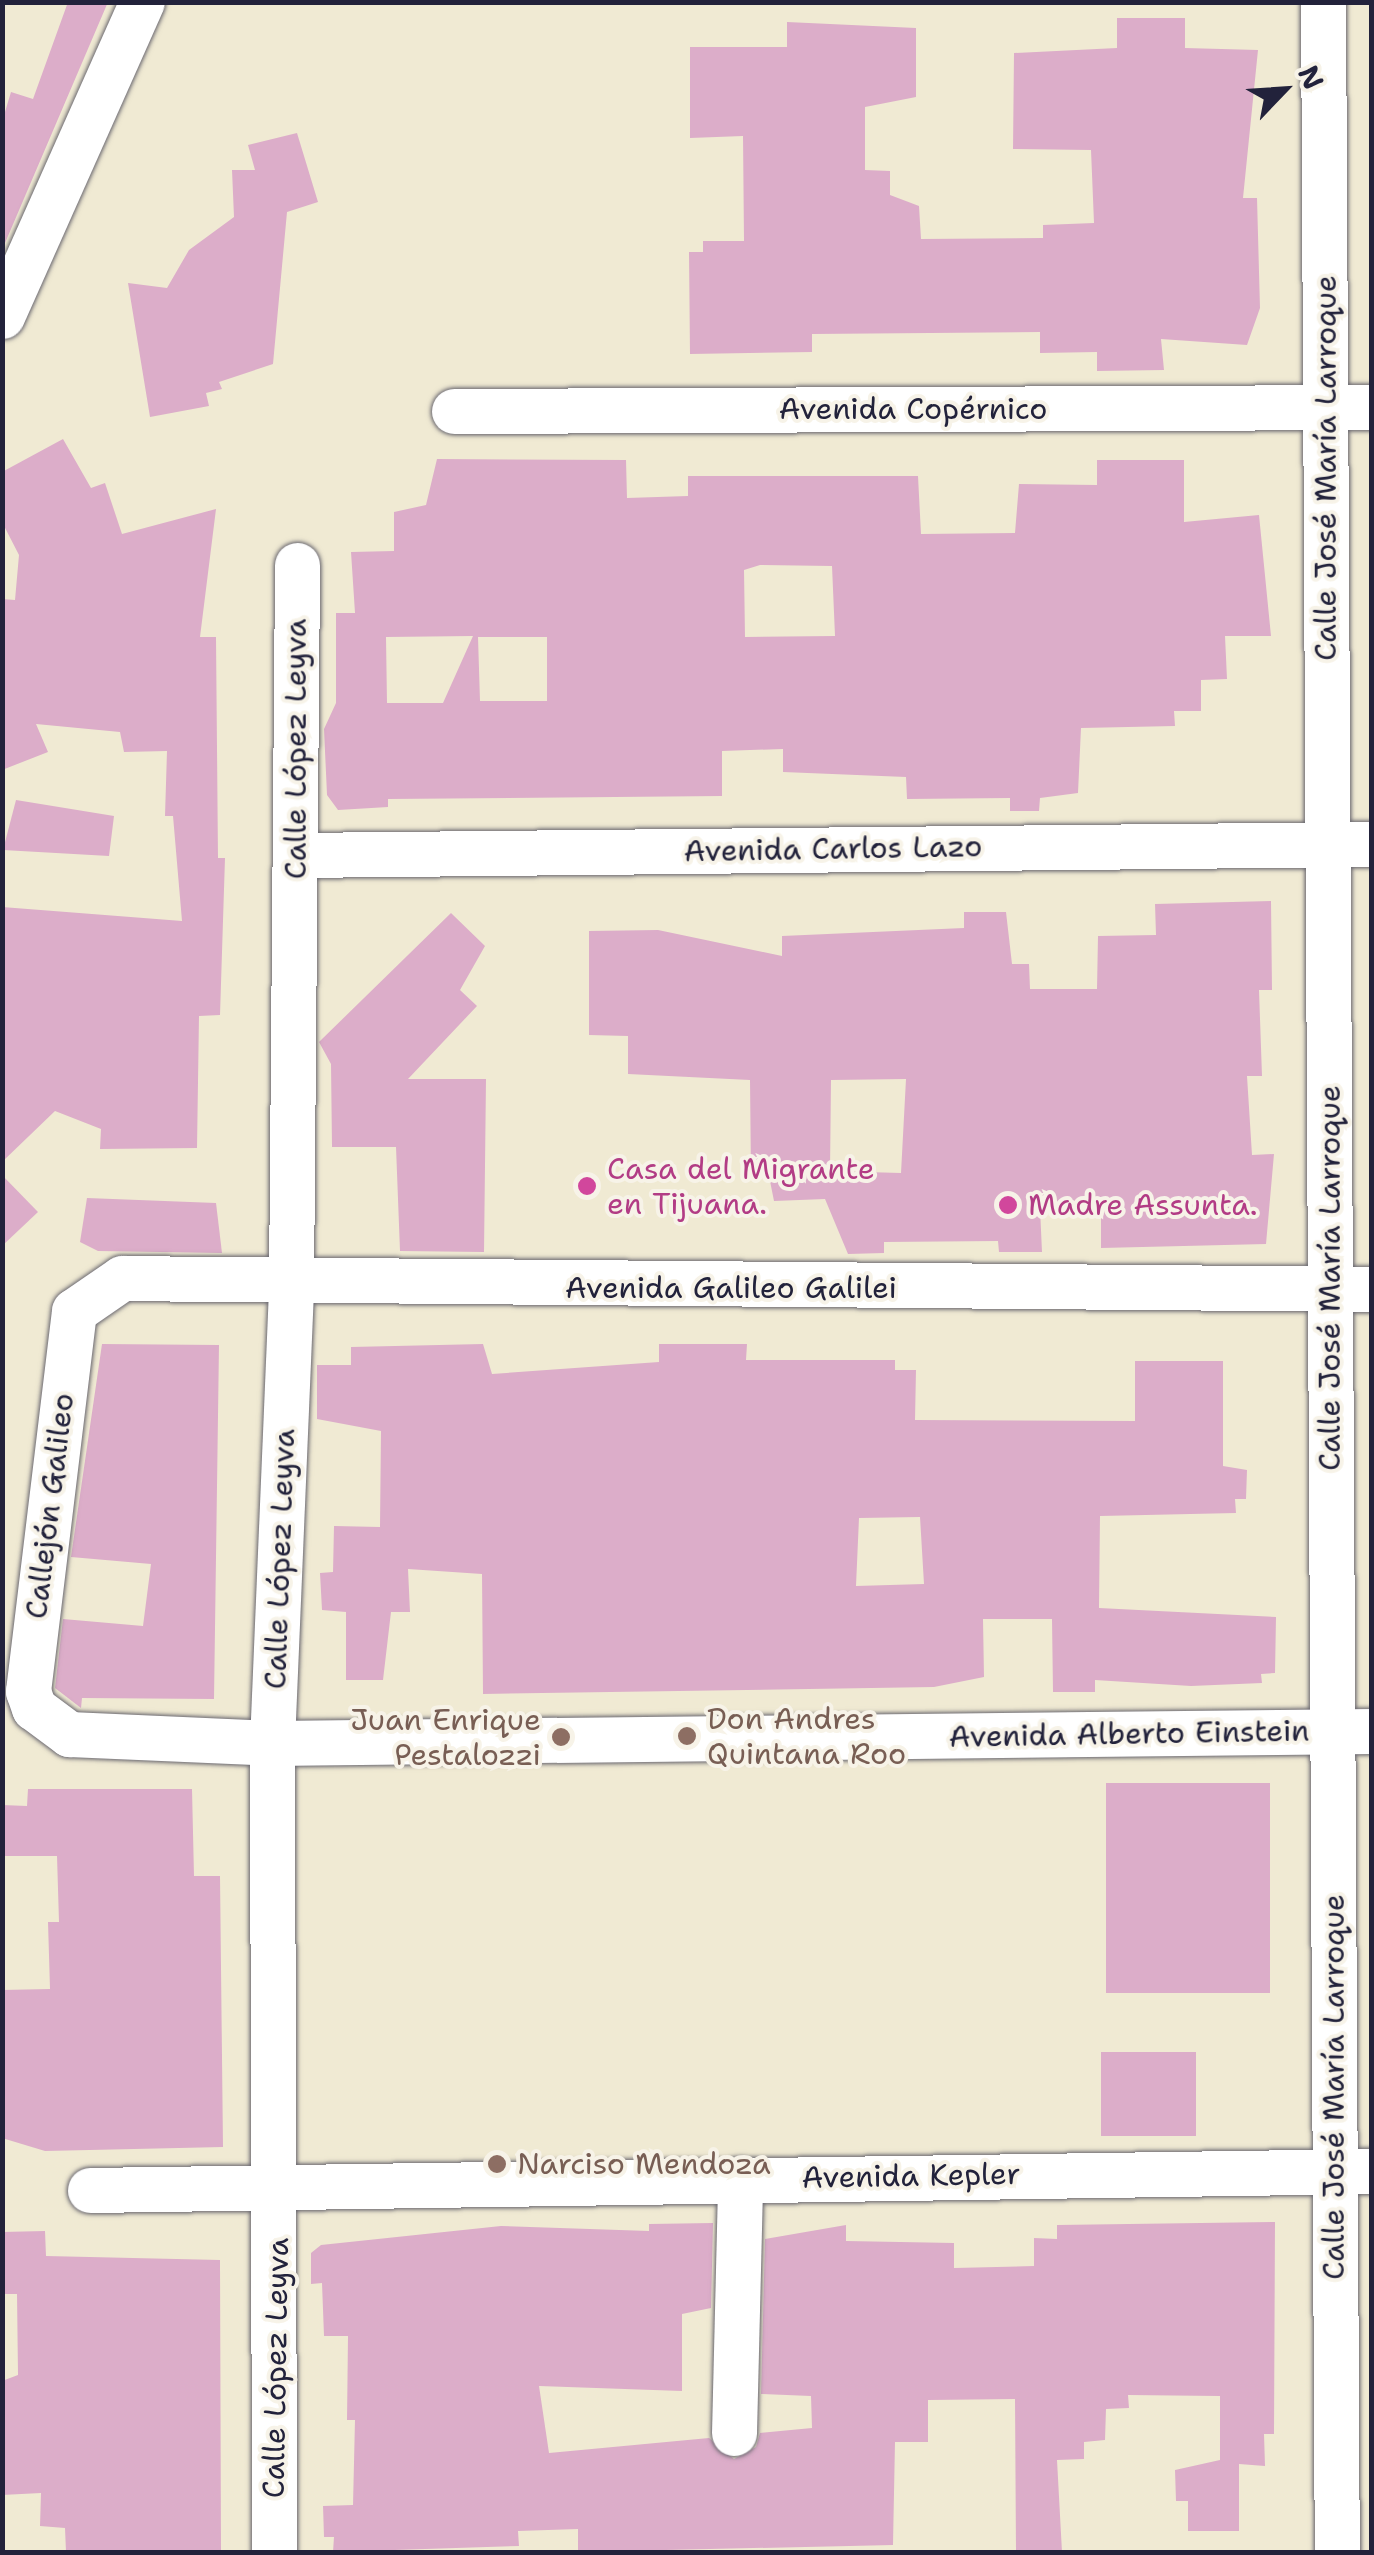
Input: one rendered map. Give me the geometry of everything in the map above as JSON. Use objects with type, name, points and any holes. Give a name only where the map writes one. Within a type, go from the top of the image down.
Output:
[{"type":"street","points":[[2,316],[142,2]]},
{"type":"street","name":"Calle José María Larroque","points":[[1324,2],[1326,407],[1350,844],[1353,2171],[1337,2552]]},
{"type":"street","name":"Avenida Copérnico","points":[[454,411],[1372,407]]},
{"type":"street","name":"Calle López Leyva","points":[[274,2552],[278,2185],[272,1743],[291,1286],[297,565]]},
{"type":"street","name":"Avenida Carlos Lazo","points":[[295,854],[1350,844]]},
{"type":"street","name":"Avenida Galileo Galilei","points":[[94,1290],[122,1278],[291,1286],[1351,1289]]},
{"type":"street","name":"Callejón Galileo","points":[[51,1721],[28,1690],[74,1311],[94,1290]]},
{"type":"street","name":"Avenida Alberto Einstein","points":[[51,1721],[70,1734],[272,1743],[1352,1731]]},
{"type":"street","name":"Avenida Kepler","points":[[90,2190],[1353,2171]]},
{"type":"street","points":[[734,2433],[740,2178]]},
{"type":"building","points":[[68,2],[108,2],[2,250],[2,122],[11,92],[33,99]]},
{"type":"building","points":[[1117,18],[1185,18],[1185,48],[1258,50],[1243,198],[1257,198],[1260,308],[1247,345],[1161,339],[1164,370],[1097,371],[1097,352],[1040,353],[1040,332],[812,334],[812,352],[690,354],[689,252],[703,252],[703,241],[744,241],[743,136],[690,138],[690,47],[787,47],[787,22],[916,28],[916,97],[865,107],[865,170],[890,171],[890,195],[919,206],[921,239],[1043,238],[1043,225],[1094,223],[1091,150],[1013,149],[1014,53],[1117,48]]},
{"type":"building","points":[[297,133],[318,202],[287,212],[273,364],[219,382],[222,389],[206,393],[209,406],[150,417],[128,283],[167,288],[189,250],[234,217],[232,170],[255,170],[248,145]]},
{"type":"building","points":[[63,439],[91,488],[105,483],[122,534],[216,509],[200,637],[216,637],[218,858],[225,858],[220,1015],[199,1016],[197,1148],[100,1149],[101,1129],[55,1111],[2,1162],[2,907],[182,921],[173,816],[165,816],[167,751],[124,752],[120,732],[36,724],[48,752],[2,770],[2,599],[15,600],[19,555],[2,522],[2,472]]},
{"type":"building","points":[[437,459],[626,460],[627,498],[688,496],[688,476],[918,476],[921,534],[1015,533],[1019,484],[1097,485],[1097,460],[1184,460],[1184,522],[1259,515],[1271,636],[1225,636],[1227,679],[1201,680],[1201,711],[1174,711],[1175,726],[1081,728],[1078,793],[1040,798],[1039,811],[1010,811],[1010,798],[907,799],[906,777],[783,772],[783,749],[722,751],[722,796],[388,799],[388,807],[338,810],[327,795],[324,729],[336,703],[336,613],[355,613],[351,552],[394,551],[394,512],[426,505]],"holes":[[[760,565],[832,566],[835,636],[745,637],[744,570]],[[473,636],[443,703],[387,703],[386,637]],[[478,637],[547,637],[547,701],[480,701]]]},
{"type":"building","points":[[16,800],[114,816],[109,856],[3,850]]},
{"type":"building","points":[[1271,901],[1272,990],[1259,990],[1262,1076],[1247,1076],[1252,1155],[1274,1154],[1266,1244],[1101,1248],[1101,1205],[1040,1208],[1042,1252],[999,1252],[998,1241],[884,1242],[884,1253],[848,1254],[825,1199],[774,1201],[769,1176],[751,1176],[750,1080],[628,1074],[628,1036],[589,1035],[589,931],[658,930],[782,956],[782,936],[964,928],[964,912],[1006,912],[1012,964],[1029,964],[1030,989],[1097,989],[1098,936],[1156,935],[1155,904]],"holes":[[[906,1079],[901,1173],[830,1171],[831,1080]]]},
{"type":"building","points":[[451,913],[485,946],[460,990],[477,1006],[408,1079],[486,1079],[484,1252],[400,1251],[396,1147],[332,1147],[331,1064],[319,1042]]},
{"type":"building","points":[[2,1175],[38,1212],[2,1246]]},
{"type":"building","points":[[87,1198],[216,1203],[222,1253],[98,1251],[80,1242]]},
{"type":"building","points":[[102,1344],[219,1345],[214,1699],[82,1698],[81,1708],[55,1688],[63,1619],[143,1626],[151,1564],[71,1557]]},
{"type":"building","points":[[483,1344],[492,1374],[659,1362],[659,1344],[747,1344],[746,1360],[895,1360],[895,1370],[916,1370],[915,1420],[1135,1421],[1135,1361],[1223,1361],[1223,1466],[1247,1470],[1246,1499],[1235,1499],[1236,1513],[1100,1516],[1099,1608],[1276,1617],[1275,1673],[1261,1674],[1262,1683],[1191,1686],[1095,1680],[1095,1692],[1053,1692],[1052,1619],[983,1619],[984,1677],[934,1687],[483,1694],[482,1574],[408,1569],[410,1612],[391,1612],[383,1680],[346,1680],[346,1612],[322,1610],[320,1573],[333,1572],[334,1526],[380,1527],[381,1431],[317,1419],[317,1365],[351,1365],[351,1347]],"holes":[[[920,1517],[924,1584],[856,1586],[859,1518]]]},
{"type":"building","points":[[1106,1783],[1270,1783],[1270,1993],[1106,1993]]},
{"type":"building","points":[[28,1789],[192,1789],[194,1876],[220,1876],[223,2147],[45,2151],[2,2138],[2,1990],[50,1989],[48,1922],[59,1922],[57,1856],[2,1856],[2,1805],[27,1806]]},
{"type":"building","points":[[1101,2052],[1196,2052],[1196,2136],[1101,2136]]},
{"type":"building","points":[[1275,2222],[1274,2434],[1264,2434],[1265,2466],[1239,2464],[1239,2531],[1188,2531],[1188,2501],[1176,2501],[1175,2470],[1220,2460],[1220,2396],[1128,2395],[1129,2408],[1106,2409],[1105,2440],[1084,2442],[1084,2459],[1057,2460],[1062,2552],[1016,2552],[1015,2399],[928,2400],[928,2442],[895,2442],[893,2545],[578,2552],[578,2529],[518,2531],[519,2546],[333,2552],[334,2537],[324,2537],[323,2506],[353,2505],[355,2420],[347,2420],[348,2336],[324,2336],[322,2283],[311,2284],[311,2253],[321,2245],[501,2226],[649,2231],[649,2224],[713,2223],[711,2308],[682,2314],[682,2391],[539,2386],[549,2453],[709,2438],[734,2459],[756,2447],[760,2433],[812,2428],[811,2396],[761,2394],[765,2239],[846,2225],[846,2241],[954,2243],[954,2268],[1034,2266],[1034,2238],[1057,2239],[1057,2225]]},
{"type":"building","points":[[45,2231],[46,2256],[220,2260],[221,2552],[66,2552],[65,2528],[40,2526],[41,2493],[2,2495],[2,2381],[18,2375],[17,2294],[2,2294],[2,2232]]},
{"type":"place","name":"Casa del Migrante en Tijuana.","points":[[587,1186]]},
{"type":"place","name":"Madre Assunta.","points":[[1008,1205]]},
{"type":"place","name":"Don Andres Quintana Roo","points":[[687,1736]]},
{"type":"place","name":"Juan Enrique Pestalozzi","points":[[561,1737]]},
{"type":"place","name":"Narciso Mendoza","points":[[497,2164]]}]
